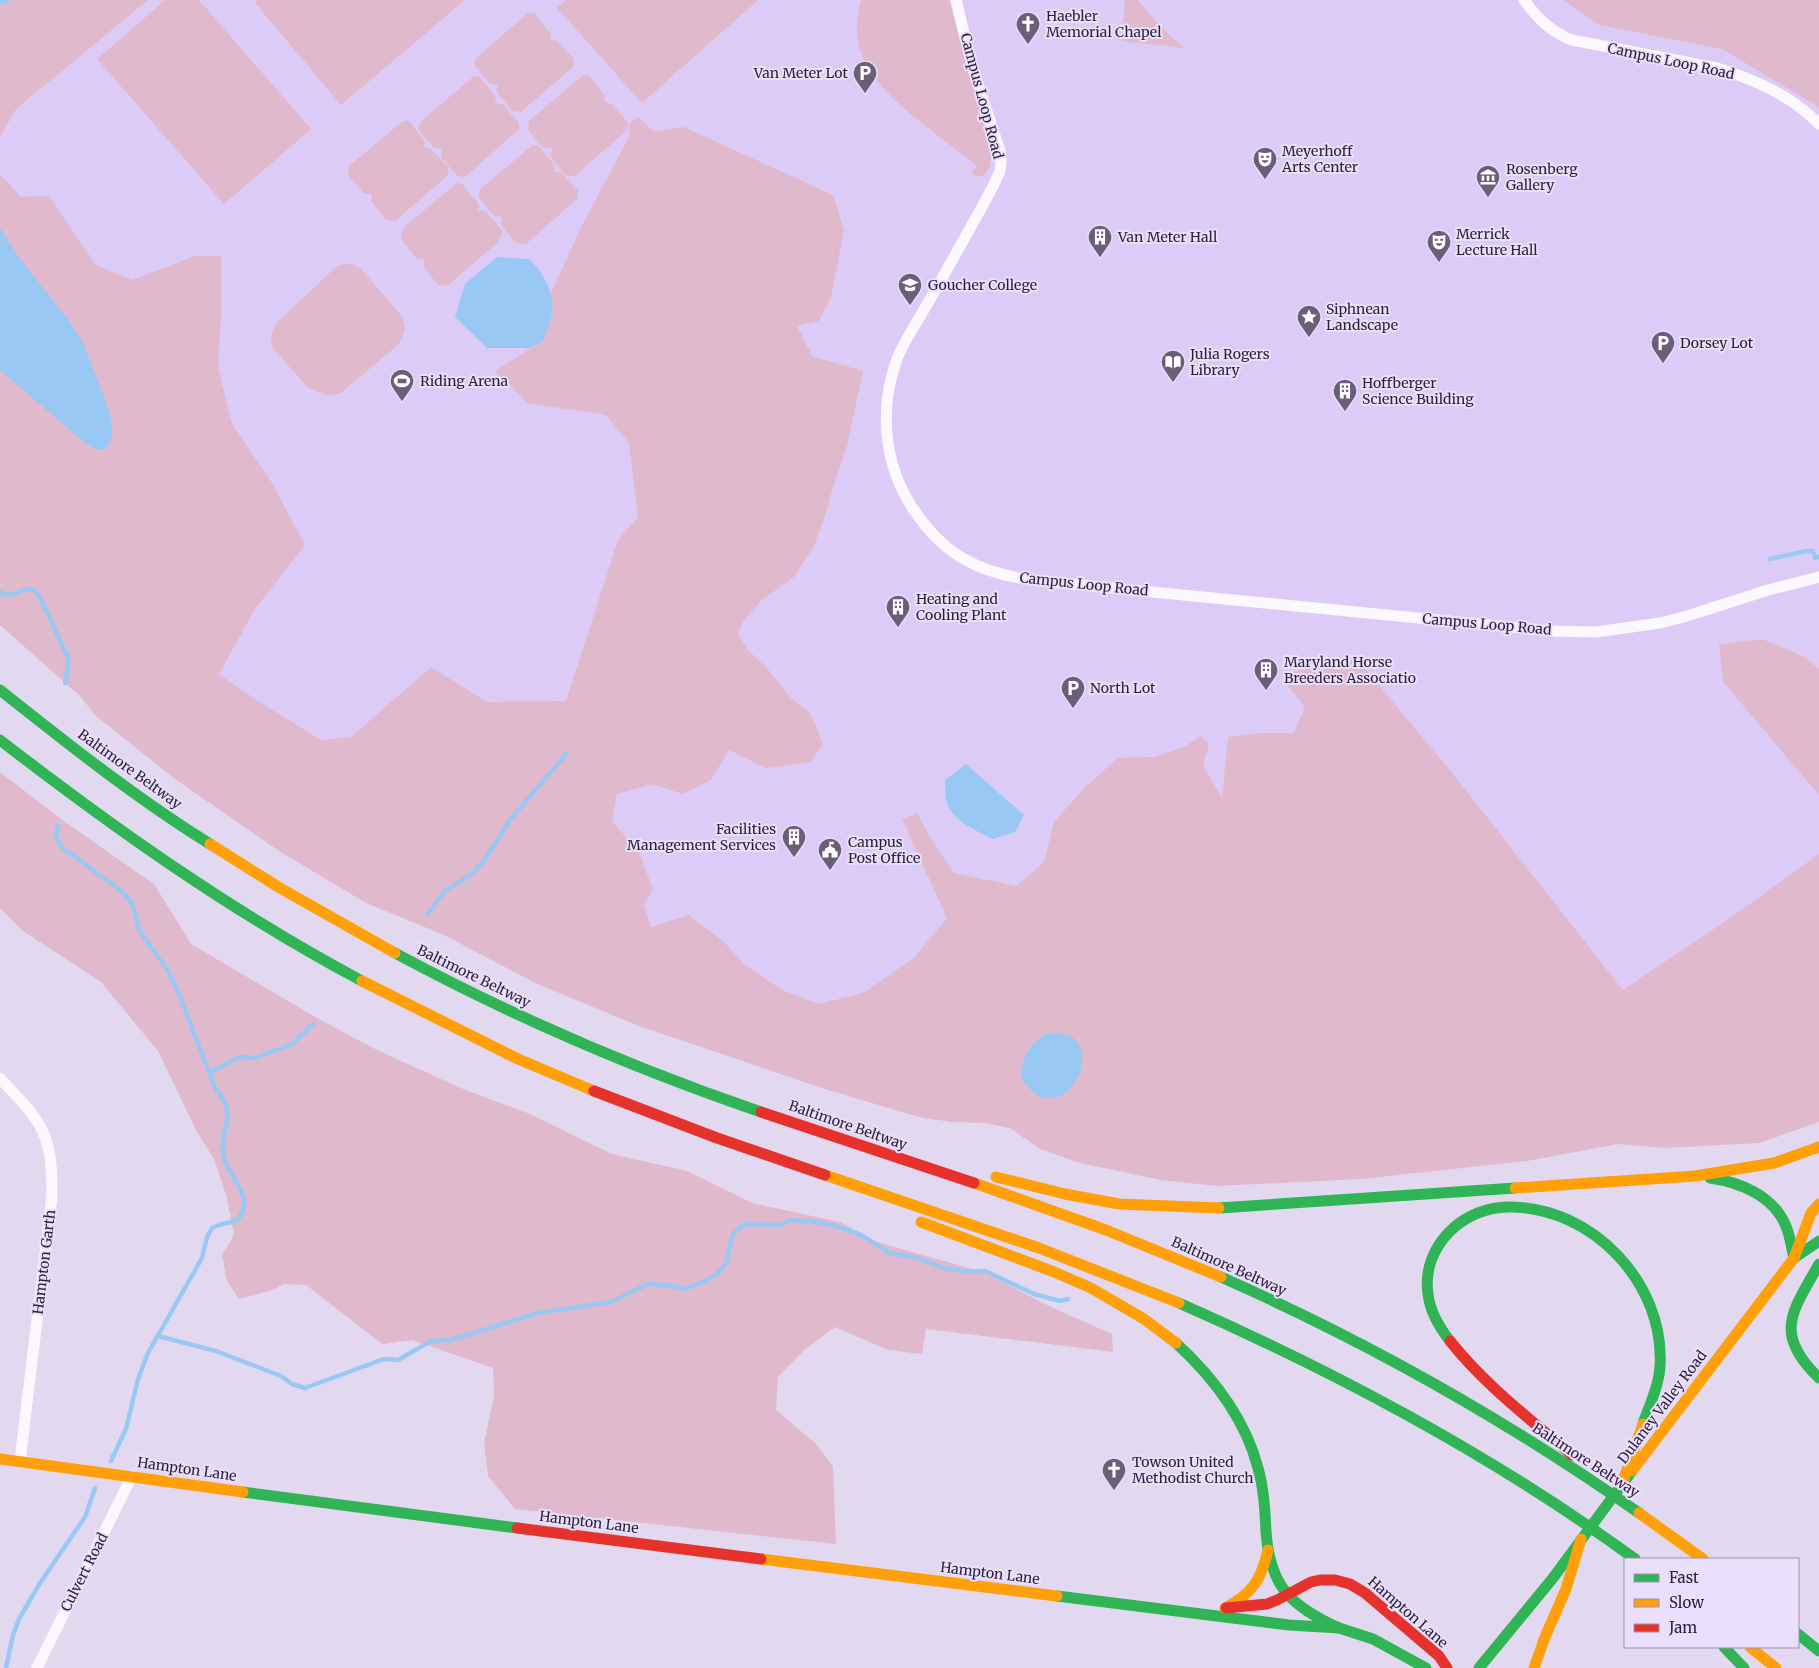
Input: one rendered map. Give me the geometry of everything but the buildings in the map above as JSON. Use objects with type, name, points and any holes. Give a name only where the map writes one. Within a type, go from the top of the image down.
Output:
[{"type":"main road","name":"Baltimore Beltway","points":[[0,690],[92,762],[188,830],[276,886],[365,938],[454,985],[669,1079],[1052,1210],[1246,1288],[1348,1338],[1439,1387],[1566,1463],[1640,1513],[1702,1558]]},
{"type":"main road","points":[[0,740],[70,794],[167,863],[255,920],[346,973],[524,1062],[895,1211]]},
{"type":"main road","points":[[655,1116],[1041,1248],[1140,1286],[1328,1373],[1411,1417],[1544,1497],[1618,1546],[1632,1558]]},
{"type":"main road","points":[[844,1139],[1065,1194],[1119,1204],[1213,1208],[1266,1206],[1695,1176],[1752,1167],[1787,1159],[1819,1147]]},
{"type":"main road","points":[[1695,1176],[1724,1179],[1743,1186],[1760,1196],[1774,1208],[1783,1221],[1794,1258]]},
{"type":"main road","name":"Dulaney Valley Road","points":[[1479,1668],[1553,1578],[1654,1441],[1794,1258],[1811,1213],[1819,1204]]},
{"type":"main road","points":[[1622,1484],[1659,1377],[1661,1356],[1653,1311],[1640,1286],[1612,1249],[1595,1235],[1575,1223],[1539,1210],[1506,1206],[1478,1211],[1462,1220],[1439,1243],[1431,1257],[1426,1287],[1435,1319],[1464,1357],[1492,1386],[1640,1513]]},
{"type":"main road","points":[[913,1219],[1074,1280],[1110,1298],[1181,1347],[1204,1371],[1225,1398],[1254,1453],[1262,1482],[1268,1550],[1275,1576],[1287,1596],[1300,1608],[1316,1618],[1339,1628]]},
{"type":"main road","name":"Dulaney Valley Road","points":[[1794,1258],[1819,1241]]},
{"type":"main road","points":[[1819,1264],[1793,1310],[1791,1326],[1792,1340],[1797,1354],[1804,1364],[1819,1378]]},
{"type":"main road","name":"Hampton Lane","points":[[0,1458],[830,1568],[1289,1625],[1339,1628],[1382,1643],[1426,1668]]},
{"type":"main road","points":[[1534,1668],[1566,1589],[1581,1540]]},
{"type":"main road","points":[[1225,1608],[1249,1594],[1263,1570],[1268,1550]]},
{"type":"main road","name":"Hampton Lane","points":[[1174,1610],[1225,1608],[1271,1603],[1287,1596],[1302,1585],[1316,1580],[1329,1578],[1342,1580],[1354,1585],[1439,1656],[1447,1668]]},
{"type":"main road","points":[[1799,1635],[1819,1652]]},
{"type":"main road","points":[[1725,1648],[1744,1668]]},
{"type":"main road","points":[[1751,1648],[1776,1668]]},
{"type":"street","name":"Campus Loop Road","points":[[956,0],[972,66],[1000,151],[1000,171],[895,363],[889,386],[885,416],[889,447],[896,475],[907,500],[922,523],[940,542],[960,557],[980,568],[1030,580],[1513,627],[1578,631],[1605,631],[1660,623],[1768,590],[1819,577]]},
{"type":"street","name":"Campus Loop Road","points":[[1524,0],[1537,18],[1554,31],[1572,40],[1718,68],[1734,73],[1780,93],[1819,124]]},
{"type":"street","name":"Hampton Garth","points":[[0,1078],[31,1113],[42,1130],[47,1144],[52,1171],[52,1196],[20,1461]]},
{"type":"street","name":"Culvert Road","points":[[37,1668],[132,1476]]},
{"type":"shaded area","name":"Goucher College","points":[[0,0],[1819,0],[1819,1109],[907,1098],[0,611]]},
{"type":"shaded area","points":[[0,0],[148,0],[16,109],[0,137]]},
{"type":"shaded area","points":[[165,0],[199,0],[311,129],[224,204],[97,59]]},
{"type":"shaded area","points":[[258,0],[465,0],[341,105],[255,3]]},
{"type":"shaded area","points":[[566,0],[757,1],[642,103],[557,8]]},
{"type":"shaded area","points":[[861,0],[949,0],[990,148],[991,160],[988,171],[981,177],[971,174],[977,166],[908,112],[870,71],[862,56],[858,39],[857,20]]},
{"type":"shaded area","points":[[1125,0],[1138,0],[1157,23],[1184,48],[1121,41]]},
{"type":"shaded area","points":[[1563,0],[1819,0],[1819,107],[1722,49],[1599,25]]},
{"type":"shaded area","points":[[528,13],[535,14],[551,34],[550,39],[557,41],[574,59],[574,66],[521,112],[512,111],[497,92],[498,85],[490,84],[475,66],[475,59]]},
{"type":"shaded area","points":[[583,75],[589,76],[605,96],[604,102],[611,104],[628,122],[628,129],[575,176],[565,175],[550,156],[552,148],[543,148],[528,129],[529,121]]},
{"type":"shaded area","points":[[474,76],[480,77],[496,97],[495,103],[502,104],[519,123],[519,129],[465,177],[456,175],[441,157],[442,149],[434,148],[418,130],[420,122]]},
{"type":"shaded area","points":[[639,117],[654,132],[684,127],[833,195],[844,230],[831,298],[819,321],[797,326],[812,356],[863,371],[847,446],[814,546],[794,577],[762,600],[743,621],[738,635],[748,650],[767,668],[791,698],[809,712],[823,745],[810,762],[765,768],[729,750],[711,780],[683,794],[652,784],[617,794],[612,821],[639,852],[653,889],[644,905],[651,927],[689,915],[724,942],[745,965],[782,990],[819,1004],[863,993],[914,958],[947,918],[902,819],[917,813],[930,837],[954,873],[1016,886],[1044,862],[1054,822],[1085,787],[1118,758],[1155,757],[1184,747],[1201,736],[1209,744],[1203,766],[1222,798],[1228,737],[1260,733],[1294,733],[1305,707],[1288,686],[1288,673],[1357,659],[1453,774],[1623,990],[1733,916],[1819,854],[1819,1122],[1759,1143],[1664,1148],[1618,1144],[1527,1161],[1362,1179],[1217,1186],[1161,1180],[1080,1163],[1040,1149],[1010,1128],[985,1123],[922,1118],[825,1089],[639,1026],[535,983],[444,935],[366,903],[279,851],[175,779],[95,715],[80,696],[0,625],[0,174],[21,197],[49,196],[96,265],[132,280],[195,256],[221,256],[221,318],[218,367],[232,424],[272,483],[305,545],[255,609],[219,674],[321,740],[351,737],[431,667],[487,702],[566,701],[618,540],[638,517],[629,443],[606,415],[528,403],[495,371],[542,341],[552,317],[551,293],[583,223],[629,137],[630,122]]},
{"type":"shaded area","points":[[403,121],[409,121],[425,141],[424,147],[431,149],[448,167],[448,174],[395,221],[386,220],[371,201],[372,194],[364,193],[348,175],[349,166]]},
{"type":"shaded area","points":[[533,145],[539,146],[555,165],[554,171],[562,173],[578,191],[578,198],[526,244],[516,243],[501,225],[502,217],[494,216],[479,198],[479,190]]},
{"type":"shaded area","points":[[457,183],[462,184],[479,204],[478,210],[485,211],[502,230],[502,236],[497,243],[447,286],[438,285],[423,266],[425,259],[416,258],[401,239],[403,228]]},
{"type":"shaded area","points":[[349,263],[360,268],[402,316],[405,330],[399,344],[341,393],[326,395],[307,387],[272,347],[271,337],[275,324],[336,267]]},
{"type":"shaded area","points":[[1762,639],[1803,656],[1819,669],[1819,795],[1723,682],[1719,645]]},
{"type":"shaded area","points":[[0,772],[65,822],[154,884],[191,944],[317,1018],[377,1050],[463,1089],[530,1114],[612,1154],[687,1171],[752,1203],[840,1222],[877,1242],[983,1272],[1053,1308],[1112,1334],[1113,1352],[926,1329],[922,1354],[888,1350],[835,1327],[803,1351],[778,1377],[776,1410],[815,1443],[833,1466],[836,1544],[515,1509],[488,1476],[484,1443],[494,1396],[493,1368],[412,1340],[382,1344],[306,1285],[284,1284],[273,1290],[239,1299],[227,1281],[222,1255],[234,1235],[227,1198],[214,1159],[197,1132],[158,1051],[101,982],[23,931],[0,908]]},
{"type":"water","points":[[0,228],[21,260],[70,322],[84,345],[109,410],[113,432],[106,449],[97,449],[85,443],[0,370]]},
{"type":"water","points":[[497,257],[529,259],[545,279],[551,294],[552,311],[550,322],[542,342],[529,348],[487,348],[455,317],[465,284]]},
{"type":"water","points":[[966,764],[1024,815],[1015,832],[993,839],[965,824],[952,813],[946,799],[945,780]]},
{"type":"water","points":[[1045,1034],[1068,1035],[1077,1042],[1082,1052],[1082,1065],[1078,1077],[1071,1088],[1061,1096],[1049,1098],[1036,1094],[1022,1081],[1026,1054],[1034,1043]]},
{"type":"waterway","points":[[0,2],[8,0]]},
{"type":"waterway","points":[[1770,559],[1806,551],[1813,551],[1815,558],[1819,557]]},
{"type":"waterway","points":[[0,592],[10,595],[29,589],[35,591],[41,599],[69,660],[65,683]]},
{"type":"waterway","points":[[427,915],[445,890],[468,877],[484,861],[510,820],[566,754]]},
{"type":"waterway","points":[[58,826],[56,833],[58,843],[124,893],[132,903],[139,930],[168,971],[181,999],[215,1088],[223,1099],[226,1108],[227,1123],[223,1138],[224,1158],[241,1189],[244,1200],[243,1212],[236,1221],[212,1228],[207,1237],[202,1258],[148,1353],[138,1379],[126,1429],[111,1461]]},
{"type":"waterway","points":[[209,1073],[240,1057],[255,1058],[292,1044],[313,1024]]},
{"type":"waterway","points":[[158,1336],[216,1351],[281,1376],[292,1384],[305,1388],[384,1359],[398,1360],[431,1341],[451,1340],[538,1313],[611,1302],[648,1284],[685,1289],[716,1275],[726,1264],[733,1234],[744,1224],[780,1225],[791,1220],[835,1226],[861,1235],[889,1253],[917,1258],[944,1268],[970,1272],[985,1271],[1034,1294],[1060,1301],[1068,1299]]},
{"type":"waterway","points":[[6,1668],[13,1635],[19,1619],[40,1583],[85,1517],[95,1488]]},
{"type":"traffic: fast","points":[[0,690],[129,789],[210,844]]},
{"type":"traffic: fast","points":[[0,740],[87,806],[176,868],[314,955],[362,981]]},
{"type":"traffic: fast","points":[[395,953],[529,1020],[575,1040],[667,1078],[761,1112]]},
{"type":"traffic: fast","points":[[1710,1178],[1743,1187],[1754,1192],[1772,1205],[1787,1228],[1794,1258]]},
{"type":"traffic: fast","points":[[1219,1208],[1515,1188]]},
{"type":"traffic: fast","points":[[1450,1341],[1433,1313],[1428,1294],[1428,1276],[1431,1260],[1449,1232],[1462,1221],[1477,1213],[1493,1208],[1510,1207],[1540,1210],[1569,1220],[1595,1236],[1618,1256],[1637,1280],[1650,1307],[1658,1336],[1660,1366],[1656,1388],[1643,1424]]},
{"type":"traffic: fast","points":[[1794,1258],[1819,1241]]},
{"type":"traffic: fast","points":[[1819,1264],[1795,1309],[1791,1335],[1804,1362],[1819,1378]]},
{"type":"traffic: fast","points":[[1221,1277],[1330,1328],[1436,1385],[1539,1446],[1639,1513]]},
{"type":"traffic: fast","points":[[1179,1303],[1298,1358],[1414,1419],[1527,1485],[1634,1558]]},
{"type":"traffic: fast","points":[[1176,1343],[1215,1384],[1245,1432],[1260,1476],[1268,1551],[1278,1581],[1296,1602],[1322,1620],[1339,1628]]},
{"type":"traffic: fast","points":[[1479,1668],[1553,1578],[1632,1471]]},
{"type":"traffic: fast","points":[[243,1492],[517,1528]]},
{"type":"traffic: fast","points":[[1057,1596],[1289,1625],[1339,1628],[1373,1639],[1426,1668]]},
{"type":"traffic: fast","points":[[1799,1635],[1819,1651]]},
{"type":"traffic: fast","points":[[1725,1648],[1744,1668]]},
{"type":"traffic: slow","points":[[210,844],[280,888],[395,953]]},
{"type":"traffic: slow","points":[[362,981],[518,1059],[594,1091]]},
{"type":"traffic: slow","points":[[1515,1188],[1695,1176],[1774,1163],[1819,1147]]},
{"type":"traffic: slow","points":[[825,1175],[1039,1248],[1179,1303]]},
{"type":"traffic: slow","points":[[996,1177],[1065,1194],[1119,1204],[1219,1208]]},
{"type":"traffic: slow","points":[[974,1183],[1106,1230],[1221,1277]]},
{"type":"traffic: slow","points":[[1632,1471],[1794,1258],[1811,1213],[1819,1204]]},
{"type":"traffic: slow","points":[[921,1222],[1054,1272],[1091,1288],[1144,1319],[1176,1343]]},
{"type":"traffic: slow","points":[[1622,1484],[1643,1424]]},
{"type":"traffic: slow","points":[[0,1459],[243,1492]]},
{"type":"traffic: slow","points":[[1639,1513],[1702,1558]]},
{"type":"traffic: slow","points":[[1534,1668],[1566,1589],[1581,1539]]},
{"type":"traffic: slow","points":[[1225,1608],[1243,1597],[1254,1585],[1259,1578],[1268,1550]]},
{"type":"traffic: slow","points":[[761,1559],[1057,1596]]},
{"type":"traffic: slow","points":[[1751,1648],[1776,1668]]},
{"type":"traffic: jam","points":[[594,1091],[717,1138],[825,1175]]},
{"type":"traffic: jam","points":[[761,1112],[974,1183]]},
{"type":"traffic: jam","points":[[1450,1341],[1493,1387],[1572,1455]]},
{"type":"traffic: jam","points":[[517,1528],[761,1559]]},
{"type":"traffic: jam","points":[[1226,1608],[1267,1604],[1311,1582],[1320,1580],[1335,1580],[1350,1584],[1365,1593],[1439,1656],[1447,1668]]},
{"type":"place","name":"Haebler Memorial Chapel","points":[[1028,45]]},
{"type":"place","name":"Van Meter Lot","points":[[865,94]]},
{"type":"place","name":"Meyerhoff Arts Center","points":[[1265,180]]},
{"type":"place","name":"Rosenberg Gallery","points":[[1488,198]]},
{"type":"place","name":"Van Meter Hall","points":[[1100,258]]},
{"type":"place","name":"Merrick Lecture Hall","points":[[1439,263]]},
{"type":"place","name":"Goucher College","points":[[910,306]]},
{"type":"place","name":"Siphnean Landscape","points":[[1309,338]]},
{"type":"place","name":"Dorsey Lot","points":[[1663,364]]},
{"type":"place","name":"Julia Rogers Library","points":[[1173,383]]},
{"type":"place","name":"Riding Arena","points":[[402,402]]},
{"type":"place","name":"Hoffberger Science Building","points":[[1345,412]]},
{"type":"place","name":"Heating and Cooling Plant","points":[[898,628]]},
{"type":"place","name":"Maryland Horse Breeders Associatio","points":[[1266,691]]},
{"type":"place","name":"North Lot","points":[[1073,709]]},
{"type":"place","name":"Facilities Management Services","points":[[794,858]]},
{"type":"place","name":"Campus Post Office","points":[[830,871]]},
{"type":"place","name":"Towson United Methodist Church","points":[[1114,1491]]}]
